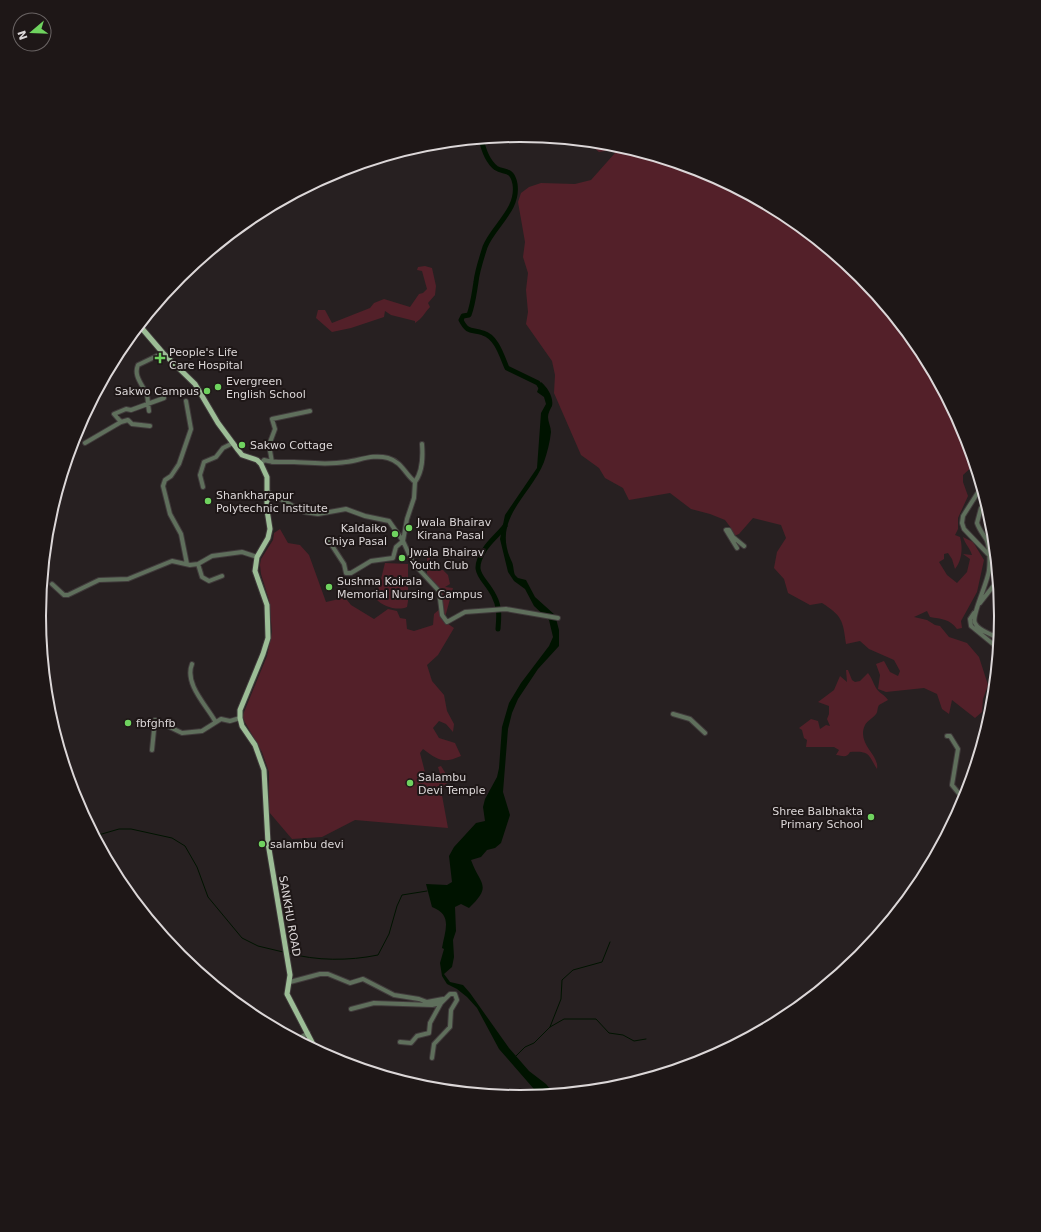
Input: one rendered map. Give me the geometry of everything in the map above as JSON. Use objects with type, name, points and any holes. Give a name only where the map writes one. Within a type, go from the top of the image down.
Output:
[{"type":"main road","points":[[142,330],[195,384],[218,423],[242,455],[257,460],[261,464],[267,477],[267,510],[270,529],[268,538],[257,557],[255,571],[267,605],[268,638],[240,710],[240,718]]},
{"type":"main road","name":"SANKHU ROAD","points":[[240,718],[261,760],[265,779],[265,823],[288,959],[290,982],[287,994],[313,1043]]},
{"type":"street","points":[[149,411],[146,394],[138,378],[137,366],[163,353]]},
{"type":"street","points":[[120,422],[114,414],[126,409],[131,410],[164,398]]},
{"type":"street","points":[[186,401],[191,429],[179,464],[171,476],[165,480],[163,486],[170,514],[181,534],[187,564]]},
{"type":"street","points":[[272,462],[269,445],[274,429],[272,419],[310,412]]},
{"type":"street","points":[[85,443],[120,422],[128,420],[132,424],[150,426]]},
{"type":"street","points":[[203,487],[200,475],[204,462],[216,457],[223,448],[233,443]]},
{"type":"street","points":[[329,541],[344,564],[346,573],[351,573],[371,561],[392,558],[396,547],[403,541],[407,519],[414,498],[415,482],[422,466],[422,444]]},
{"type":"street","points":[[261,464],[264,460],[272,462],[316,465],[347,462],[369,457],[389,458],[404,468],[407,476],[415,482]]},
{"type":"street","points":[[979,491],[963,516],[962,522],[964,529],[989,554]]},
{"type":"street","points":[[268,492],[304,512],[318,514],[346,509],[365,516],[387,520],[403,541],[412,563],[439,591],[441,611],[446,621],[450,621],[465,612],[502,609],[523,611],[558,618]]},
{"type":"street","points":[[979,605],[989,571],[988,541],[977,523],[982,507]]},
{"type":"street","points":[[737,548],[726,530],[729,530],[744,546]]},
{"type":"street","points":[[52,584],[64,595],[68,595],[99,580],[128,579],[172,561],[187,564],[198,564],[212,556],[242,552],[257,557]]},
{"type":"street","points":[[198,564],[202,578],[209,581],[222,576]]},
{"type":"street","points":[[994,585],[970,619],[971,626],[994,645]]},
{"type":"street","points":[[974,613],[973,620],[977,627],[994,635]]},
{"type":"street","points":[[192,664],[191,674],[198,698],[215,721]]},
{"type":"street","points":[[673,714],[690,719],[705,733]]},
{"type":"street","points":[[152,750],[155,720],[182,733],[202,730],[215,721],[221,719],[230,721],[240,718]]},
{"type":"street","points":[[947,736],[950,736],[958,749],[952,785],[960,795]]},
{"type":"street","points":[[290,982],[320,974],[328,974],[350,983],[358,980],[366,980],[394,995],[411,997],[427,1002],[444,998],[454,993],[457,1000],[451,1010],[450,1028],[434,1044],[432,1058]]},
{"type":"street","points":[[400,1042],[411,1043],[417,1036],[429,1033],[430,1023],[444,998]]},
{"type":"street","points":[[351,1008],[374,1003],[414,1003],[426,1005],[441,1003]]},
{"type":"street","points":[[302,1037],[308,1033]]},
{"type":"shaded area","points":[[594,148],[608,150],[599,152]]},
{"type":"shaded area","points":[[611,151],[673,167],[702,178],[730,190],[784,221],[833,259],[856,280],[897,327],[915,352],[946,406],[959,434],[971,467],[963,475],[963,482],[968,496],[958,518],[958,529],[955,535],[960,537],[961,541],[962,549],[959,562],[955,569],[952,559],[948,553],[944,554],[944,559],[939,562],[947,575],[957,583],[967,572],[970,559],[963,554],[972,555],[963,537],[973,542],[984,560],[977,592],[961,621],[962,628],[957,629],[948,621],[930,617],[927,611],[914,617],[927,620],[940,626],[949,637],[967,643],[979,657],[988,685],[983,699],[982,712],[975,718],[952,700],[949,714],[942,709],[937,694],[924,688],[886,692],[878,689],[880,675],[876,664],[884,661],[890,672],[898,676],[900,671],[894,660],[869,649],[860,641],[846,644],[844,629],[838,615],[822,603],[810,605],[788,593],[784,579],[774,568],[777,552],[786,538],[781,525],[753,518],[739,534],[734,536],[731,528],[725,520],[691,509],[670,493],[629,500],[623,488],[605,478],[599,468],[581,455],[554,393],[555,375],[552,361],[526,324],[528,312],[526,290],[528,273],[523,257],[525,242],[518,202],[521,193],[529,187],[541,183],[575,184],[591,180],[615,153]]},
{"type":"shaded area","points":[[425,266],[432,268],[436,286],[435,295],[428,303],[430,307],[415,323],[415,321],[391,315],[385,311],[384,317],[351,328],[332,332],[316,318],[318,310],[325,310],[332,323],[370,308],[374,303],[384,299],[410,307],[419,294],[423,293],[427,289],[422,271],[417,270],[418,267]]},
{"type":"shaded area","points":[[541,382],[548,389],[552,399],[552,406],[548,416],[551,428],[549,444],[544,462],[538,475],[515,508],[509,520],[506,532],[506,545],[513,564],[515,575],[518,578],[526,580],[535,597],[555,615],[559,630],[559,646],[538,669],[518,699],[512,713],[508,729],[503,792],[510,815],[501,843],[495,848],[487,850],[481,857],[471,860],[481,880],[483,889],[481,894],[469,908],[461,904],[455,907],[456,931],[453,940],[454,957],[452,967],[444,974],[450,982],[463,985],[509,1048],[529,1071],[546,1084],[550,1089],[534,1090],[499,1049],[477,1008],[457,989],[447,984],[442,976],[440,963],[444,949],[442,948],[446,924],[443,914],[439,910],[432,907],[426,884],[447,885],[452,882],[449,856],[454,847],[476,823],[485,821],[483,807],[485,799],[497,777],[502,727],[509,703],[521,683],[549,646],[553,637],[549,620],[534,606],[525,589],[514,581],[508,572],[500,539],[505,515],[537,468],[541,413],[546,404],[544,397],[537,392]]},
{"type":"shaded area","points":[[280,529],[288,543],[300,545],[309,555],[326,602],[339,599],[339,590],[351,605],[374,619],[388,609],[397,611],[400,618],[406,619],[407,629],[414,631],[433,625],[434,614],[442,607],[440,590],[427,575],[427,558],[429,554],[435,571],[443,570],[448,575],[450,584],[445,587],[453,588],[444,621],[454,628],[438,655],[427,665],[432,681],[444,695],[447,711],[454,724],[453,732],[446,724],[439,721],[433,728],[439,738],[455,743],[461,756],[450,760],[441,760],[423,749],[420,753],[426,776],[435,780],[442,780],[438,767],[441,766],[446,774],[447,783],[441,790],[448,828],[355,820],[322,837],[292,839],[269,812],[269,772],[262,752],[242,717],[267,656],[272,632],[269,600],[261,574],[261,559],[273,540],[274,533]]},
{"type":"shaded area","points":[[385,563],[408,564],[407,607],[399,609],[391,608],[376,599],[376,590],[379,587]]},
{"type":"shaded area","points":[[846,670],[848,670],[852,680],[855,682],[860,681],[868,673],[877,690],[888,700],[879,705],[877,713],[866,723],[863,732],[866,744],[877,764],[877,769],[870,757],[862,752],[850,752],[848,755],[843,756],[836,755],[839,750],[834,747],[806,747],[807,740],[804,738],[802,730],[799,728],[811,719],[818,721],[820,729],[826,725],[830,726],[827,719],[829,714],[829,706],[818,702],[834,690],[840,676],[847,682]]},
{"type":"waterway","points":[[482,144],[490,162],[496,168],[512,175],[515,184],[515,193],[509,210],[485,247],[477,273],[469,315],[463,316],[461,320],[468,329],[488,335],[498,348],[507,368],[538,383],[543,391]]},
{"type":"waterway","points":[[498,629],[499,616],[497,604],[494,596],[478,570],[478,564],[480,557],[487,546],[505,526]]},
{"type":"waterway","points":[[100,835],[119,829],[131,829],[172,838],[185,846],[197,867],[208,897],[242,938],[258,946],[283,952]]},
{"type":"waterway","points":[[288,953],[321,959],[344,959],[378,955],[389,934],[397,906],[402,895],[427,891]]},
{"type":"waterway","points":[[550,1027],[561,999],[562,980],[573,970],[602,962],[610,942]]},
{"type":"waterway","points":[[516,1056],[525,1047],[534,1043],[550,1027],[564,1019],[596,1019],[609,1033],[623,1035],[634,1041],[646,1039]]},
{"type":"place","name":"People's Life Care Hospital","points":[[160,358]]},
{"type":"place","name":"Evergreen English School","points":[[218,387]]},
{"type":"place","name":"Sakwo Campus","points":[[207,391]]},
{"type":"place","name":"Sakwo Cottage","points":[[242,445]]},
{"type":"place","name":"Shankharapur Polytechnic Institute","points":[[208,501]]},
{"type":"place","name":"Jwala Bhairav Kirana Pasal","points":[[409,528]]},
{"type":"place","name":"Kaldaiko Chiya Pasal","points":[[395,534]]},
{"type":"place","name":"Jwala Bhairav Youth Club","points":[[402,558]]},
{"type":"place","name":"Sushma Koirala Memorial Nursing Campus","points":[[329,587]]},
{"type":"place","name":"fbfghfb","points":[[128,723]]},
{"type":"place","name":"Salambu Devi Temple","points":[[410,783]]},
{"type":"place","name":"Shree Balbhakta Primary School","points":[[871,817]]},
{"type":"place","name":"salambu devi","points":[[262,844]]}]
